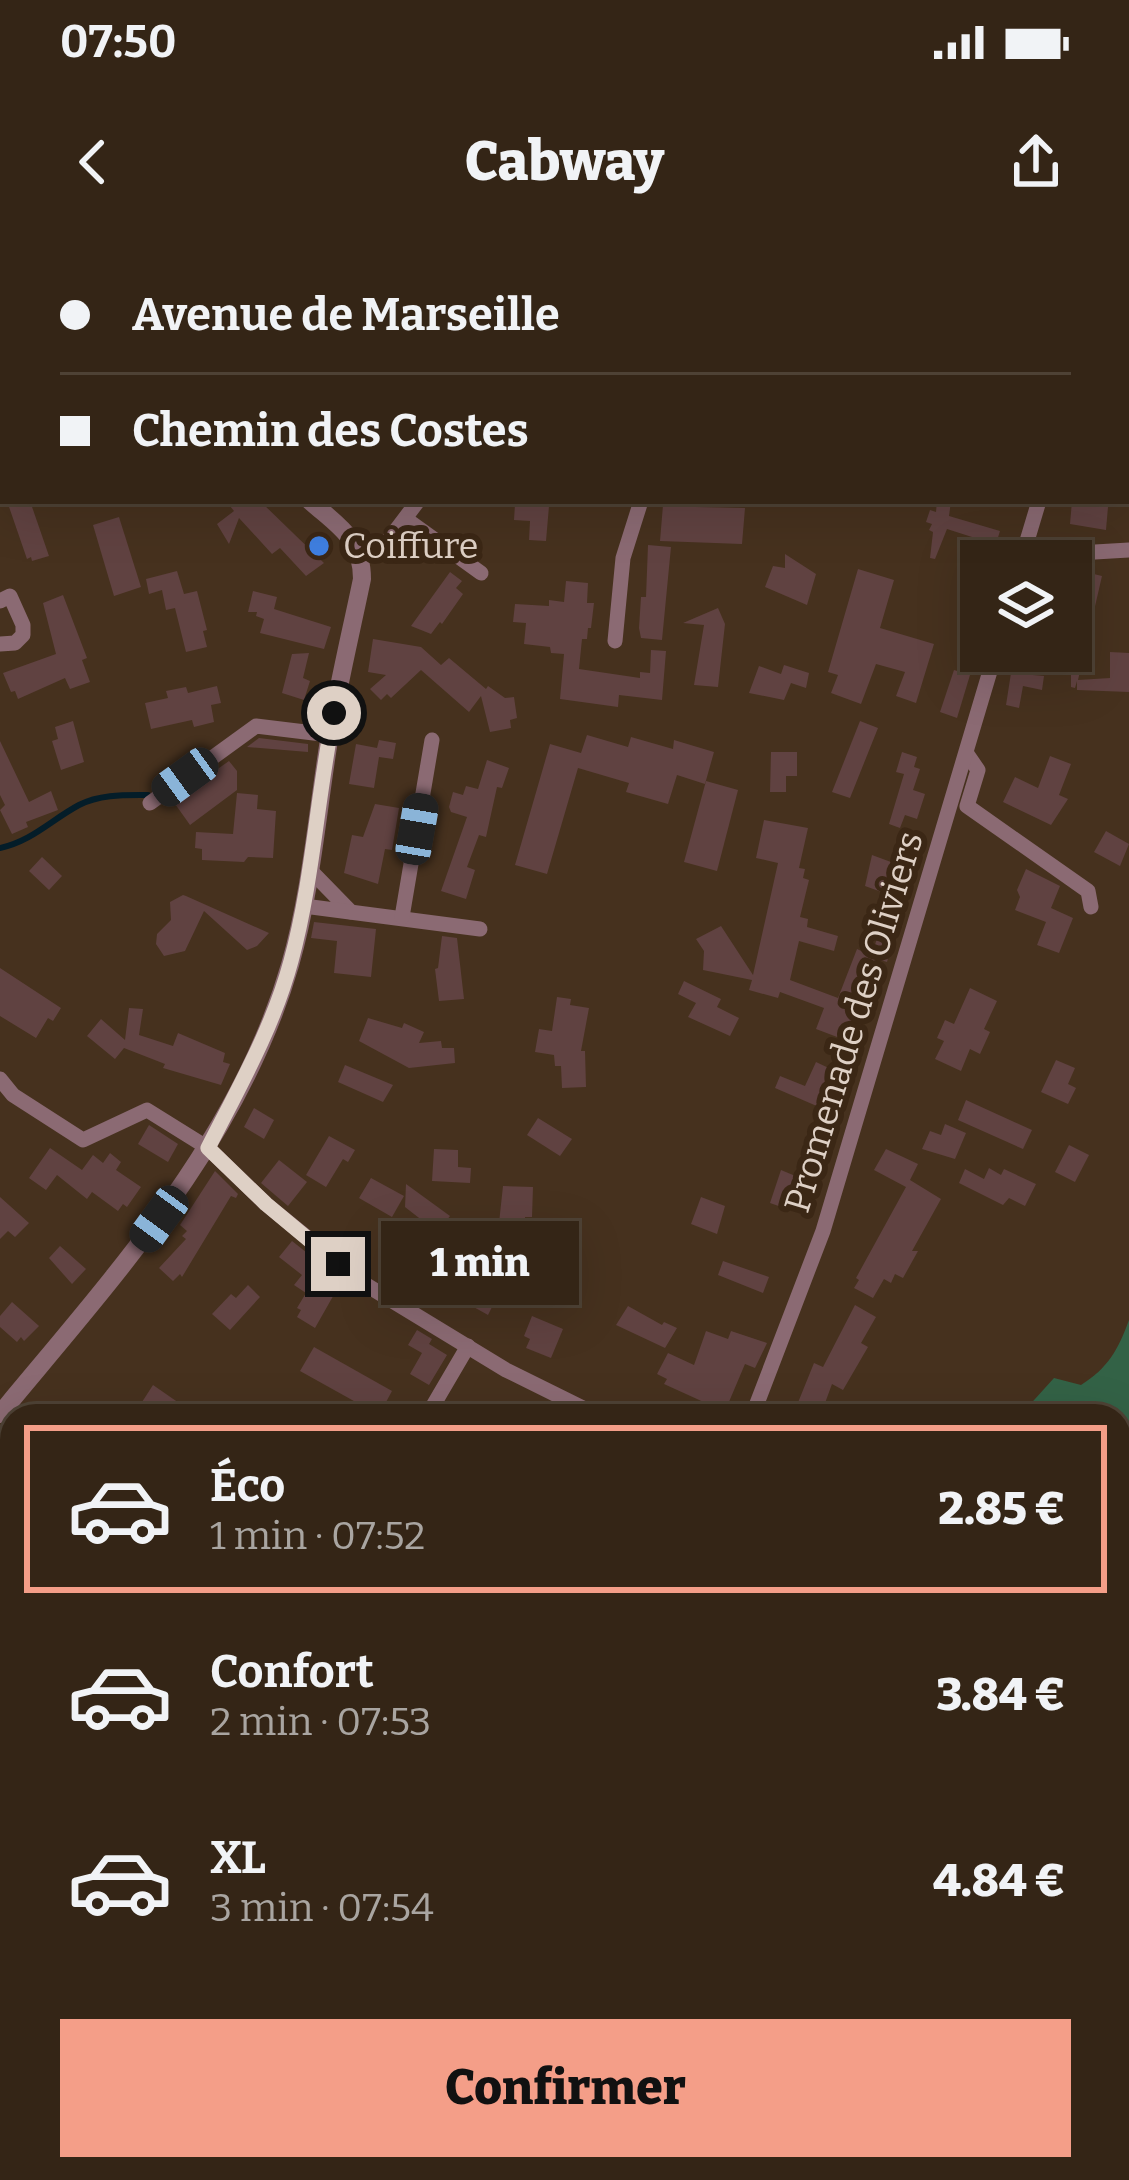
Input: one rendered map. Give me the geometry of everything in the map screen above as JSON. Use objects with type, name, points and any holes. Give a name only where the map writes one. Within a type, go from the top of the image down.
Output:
[{"type":"street","points":[[8,1404],[139,1246],[208,1148],[266,1035],[290,966],[304,906],[329,736],[362,579],[362,555],[353,540],[313,504]]},
{"type":"street","points":[[362,555],[387,542],[416,504]]},
{"type":"street","points":[[615,641],[623,558],[640,504]]},
{"type":"street","points":[[1028,540],[1038,504]]},
{"type":"street","points":[[406,519],[481,573]]},
{"type":"street","points":[[1092,552],[1129,550]]},
{"type":"street","points":[[0,601],[10,596],[23,635],[15,643],[0,644]]},
{"type":"street","name":"Promenade des Oliviers","points":[[758,1404],[823,1232],[990,672]]},
{"type":"street","points":[[150,803],[256,726],[329,736]]},
{"type":"street","points":[[402,917],[432,740]]},
{"type":"street","points":[[967,754],[978,770],[967,806],[1088,891],[1091,907]]},
{"type":"street","points":[[310,870],[351,912]]},
{"type":"street","points":[[304,906],[480,929]]},
{"type":"street","points":[[0,1078],[13,1094],[75,1138],[95,1136],[147,1110],[208,1148],[330,1258],[468,1346],[577,1404]]},
{"type":"street","points":[[434,1404],[468,1346]]},
{"type":"green space","points":[[1129,1320],[1129,1404],[1030,1404],[1054,1378],[1081,1385],[1116,1349]]},
{"type":"building","points":[[8,504],[31,504],[49,556],[27,559]]},
{"type":"building","points":[[228,504],[263,504],[324,563],[306,576],[280,548],[272,554],[239,518],[229,544],[217,524],[234,511]]},
{"type":"building","points":[[515,504],[549,506],[546,541],[529,540],[530,521],[514,520]]},
{"type":"building","points":[[937,504],[951,504],[949,516],[1000,531],[997,540],[971,540],[947,529],[935,559],[930,558],[933,532],[929,530],[932,524],[926,522],[930,510],[936,512]]},
{"type":"building","points":[[1072,504],[1108,507],[1106,530],[1070,524]]},
{"type":"building","points":[[663,505],[745,508],[742,544],[660,541]]},
{"type":"building","points":[[119,517],[141,587],[114,596],[93,525]]},
{"type":"building","points":[[648,545],[671,547],[662,640],[641,638],[639,628],[641,597],[646,597]]},
{"type":"building","points":[[785,554],[816,574],[807,605],[765,587],[773,566],[785,568]]},
{"type":"building","points":[[858,569],[894,580],[880,628],[934,644],[916,703],[896,696],[905,672],[876,664],[861,704],[831,693],[838,675],[828,672]]},
{"type":"building","points":[[177,571],[184,594],[197,591],[207,647],[186,652],[175,608],[166,610],[162,590],[149,594],[146,579]]},
{"type":"building","points":[[450,572],[462,581],[456,588],[463,594],[442,624],[431,634],[411,626]]},
{"type":"building","points":[[1092,574],[1102,576],[1092,619]]},
{"type":"building","points":[[566,581],[588,583],[587,603],[594,603],[591,628],[587,639],[582,639],[579,669],[640,678],[640,672],[650,673],[651,650],[666,651],[662,700],[619,695],[618,707],[560,699],[564,654],[524,644],[526,623],[513,622],[515,604],[564,602]]},
{"type":"building","points":[[253,591],[277,597],[274,609],[331,627],[324,649],[260,633],[264,619],[257,612],[248,612]]},
{"type":"building","points":[[63,595],[87,658],[82,660],[90,682],[70,689],[65,678],[18,699],[3,673],[56,654],[43,603]]},
{"type":"building","points":[[718,608],[725,624],[718,687],[694,685],[704,625],[683,623]]},
{"type":"building","points":[[373,639],[421,647],[441,665],[449,658],[486,689],[514,697],[517,718],[510,720],[511,728],[490,732],[481,696],[469,712],[421,670],[391,698],[387,694],[381,700],[370,689],[386,675],[368,672]]},
{"type":"building","points":[[1110,652],[1129,653],[1129,692],[1077,690],[1077,681],[1071,687],[1071,672],[1080,672],[1078,680],[1110,678]]},
{"type":"building","points":[[309,653],[303,678],[310,681],[304,700],[282,693],[292,654]]},
{"type":"building","points":[[784,665],[809,673],[806,688],[791,683],[784,700],[749,693],[759,666],[781,674]]},
{"type":"building","points":[[954,670],[970,675],[957,718],[940,712]]},
{"type":"building","points":[[1011,673],[1044,676],[1042,690],[1023,686],[1019,708],[1006,705]]},
{"type":"building","points":[[217,686],[221,703],[211,705],[214,722],[194,727],[192,720],[151,729],[145,703],[168,698],[166,691],[186,687],[188,693]]},
{"type":"building","points":[[73,721],[84,762],[61,770],[52,741],[58,739],[55,727]]},
{"type":"building","points":[[860,721],[878,728],[850,798],[832,792]]},
{"type":"building","points":[[587,735],[628,747],[631,737],[673,749],[674,740],[714,752],[705,784],[677,775],[668,804],[626,792],[629,783],[578,768],[547,874],[515,865],[550,744],[581,753]]},
{"type":"building","points":[[259,738],[308,744],[308,752],[247,747]]},
{"type":"building","points":[[379,740],[396,743],[393,759],[379,757],[374,788],[349,784],[356,744],[377,748]]},
{"type":"building","points":[[0,741],[29,802],[51,791],[58,810],[26,822],[28,827],[12,834],[0,810],[5,805],[0,795]]},
{"type":"building","points":[[771,752],[797,752],[797,776],[786,776],[786,792],[770,792]]},
{"type":"building","points":[[902,752],[917,757],[914,767],[920,769],[913,790],[925,794],[917,819],[905,815],[900,828],[889,824],[904,774],[896,772]]},
{"type":"building","points":[[1050,756],[1071,764],[1059,795],[1068,799],[1051,825],[1003,802],[1015,777],[1038,788]]},
{"type":"building","points":[[487,760],[509,768],[502,788],[497,787],[486,837],[479,835],[467,867],[475,870],[466,899],[441,891],[467,817],[449,807],[453,792],[463,795],[466,786],[478,789]]},
{"type":"building","points":[[229,761],[237,771],[237,790],[190,825],[173,801],[215,776],[212,773]]},
{"type":"building","points":[[706,781],[738,790],[717,871],[684,862]]},
{"type":"building","points":[[237,793],[258,795],[257,809],[276,811],[273,858],[202,860],[202,849],[195,848],[196,832],[233,834]]},
{"type":"building","points":[[375,804],[399,808],[392,850],[385,849],[378,884],[344,873],[352,835],[363,837]]},
{"type":"building","points":[[764,820],[808,828],[799,868],[805,869],[803,878],[809,880],[800,917],[808,919],[807,927],[838,936],[834,951],[799,941],[790,980],[838,998],[857,949],[872,956],[880,927],[895,932],[887,962],[877,959],[866,987],[861,985],[847,1014],[862,1020],[853,1043],[816,1029],[824,1008],[780,992],[778,998],[749,990],[752,980],[703,970],[704,951],[696,939],[721,926],[753,975],[778,863],[756,858]]},
{"type":"building","points":[[1106,831],[1129,844],[1120,866],[1094,852]]},
{"type":"building","points":[[872,855],[899,865],[887,894],[865,886]]},
{"type":"building","points":[[42,857],[62,876],[49,890],[29,871]]},
{"type":"building","points":[[1026,869],[1060,886],[1051,908],[1073,918],[1059,953],[1037,945],[1046,922],[1015,910]]},
{"type":"building","points":[[183,895],[269,933],[247,950],[204,911],[185,951],[164,956],[156,944],[157,934],[171,920],[170,902]]},
{"type":"building","points":[[314,922],[376,929],[371,977],[334,973],[337,941],[311,938]]},
{"type":"building","points":[[442,936],[457,938],[464,999],[439,1001],[435,969]]},
{"type":"building","points":[[0,968],[61,1008],[36,1038],[0,1016]]},
{"type":"building","points":[[684,981],[721,999],[717,1007],[739,1018],[730,1036],[688,1017],[696,1003],[678,994]]},
{"type":"building","points":[[970,988],[997,1001],[984,1029],[990,1032],[980,1054],[970,1049],[961,1071],[935,1059],[944,1041],[937,1038],[945,1020],[954,1024]]},
{"type":"building","points":[[557,997],[589,1008],[581,1051],[585,1051],[586,1087],[562,1088],[561,1066],[555,1066],[554,1055],[535,1052],[539,1029],[552,1031]]},
{"type":"building","points":[[129,1008],[143,1009],[139,1035],[173,1046],[178,1033],[225,1053],[223,1062],[230,1064],[221,1085],[163,1068],[165,1064],[124,1048],[115,1059],[87,1036],[101,1019],[125,1040]]},
{"type":"building","points":[[368,1018],[402,1028],[404,1023],[424,1032],[419,1043],[441,1041],[442,1048],[454,1048],[455,1063],[409,1068],[359,1041]]},
{"type":"building","points":[[1056,1060],[1075,1068],[1068,1084],[1076,1088],[1068,1104],[1041,1092]]},
{"type":"building","points":[[816,1062],[835,1071],[819,1107],[775,1088],[780,1076],[805,1086]]},
{"type":"building","points":[[345,1065],[393,1085],[383,1102],[338,1082]]},
{"type":"building","points":[[966,1100],[1032,1130],[1023,1149],[958,1120]]},
{"type":"building","points":[[254,1108],[274,1120],[264,1139],[244,1127]]},
{"type":"building","points":[[538,1118],[572,1139],[560,1156],[527,1135]]},
{"type":"building","points":[[945,1124],[966,1133],[955,1159],[922,1149],[930,1131],[941,1135]]},
{"type":"building","points":[[149,1125],[178,1144],[168,1162],[138,1144]]},
{"type":"building","points":[[329,1136],[355,1150],[348,1162],[343,1159],[326,1187],[306,1175]]},
{"type":"building","points":[[1069,1145],[1089,1155],[1075,1182],[1055,1172]]},
{"type":"building","points":[[50,1148],[82,1170],[93,1155],[103,1163],[110,1153],[121,1162],[116,1170],[141,1187],[127,1207],[123,1204],[118,1211],[92,1192],[87,1199],[57,1175],[46,1190],[29,1178]]},
{"type":"building","points":[[434,1149],[458,1150],[458,1167],[471,1168],[470,1183],[432,1181]]},
{"type":"building","points":[[886,1149],[918,1164],[910,1180],[941,1199],[903,1278],[895,1274],[891,1283],[884,1279],[873,1298],[854,1288],[856,1278],[906,1187],[874,1170]]},
{"type":"building","points":[[279,1160],[307,1182],[288,1206],[261,1183]]},
{"type":"building","points":[[989,1168],[1001,1175],[1004,1169],[1036,1184],[1025,1206],[1009,1198],[1003,1205],[959,1183],[965,1169],[984,1179]]},
{"type":"building","points":[[781,1170],[805,1180],[793,1211],[770,1203]]},
{"type":"building","points":[[215,1171],[238,1194],[231,1196],[182,1277],[173,1281],[159,1268],[186,1239],[182,1236],[187,1231],[180,1225]]},
{"type":"building","points":[[371,1178],[404,1196],[392,1217],[359,1198]]},
{"type":"building","points":[[406,1184],[450,1216],[446,1221],[454,1227],[446,1239],[405,1207]]},
{"type":"building","points":[[503,1186],[533,1187],[532,1217],[525,1217],[525,1225],[499,1223]]},
{"type":"building","points":[[0,1197],[29,1223],[15,1237],[8,1231],[0,1239]]},
{"type":"building","points":[[701,1197],[725,1206],[717,1234],[691,1224]]},
{"type":"building","points":[[480,1234],[498,1243],[499,1236],[521,1249],[512,1265],[503,1260],[490,1286],[498,1295],[488,1315],[454,1296]]},
{"type":"building","points":[[292,1241],[321,1264],[311,1276],[336,1291],[315,1328],[297,1317],[306,1293],[294,1285],[302,1275],[279,1257]]},
{"type":"building","points":[[407,1245],[427,1256],[412,1290],[389,1277]]},
{"type":"building","points":[[60,1246],[86,1269],[72,1284],[49,1258]]},
{"type":"building","points":[[723,1261],[769,1277],[763,1293],[718,1275]]},
{"type":"building","points":[[248,1285],[260,1297],[230,1330],[212,1314],[231,1294],[236,1298]]},
{"type":"building","points":[[12,1302],[39,1326],[24,1341],[21,1337],[17,1342],[0,1327],[0,1316]]},
{"type":"building","points":[[855,1305],[876,1317],[861,1343],[868,1347],[843,1390],[832,1384],[825,1404],[797,1404],[814,1363],[823,1367]]},
{"type":"building","points":[[628,1306],[677,1328],[665,1348],[616,1325]]},
{"type":"building","points":[[532,1316],[563,1329],[551,1358],[526,1348],[530,1339],[524,1336]]},
{"type":"building","points":[[417,1330],[447,1355],[429,1385],[410,1374],[422,1353],[408,1345]]},
{"type":"building","points":[[706,1331],[728,1339],[731,1331],[767,1343],[755,1368],[745,1364],[728,1404],[708,1404],[664,1384],[667,1379],[657,1374],[668,1353],[694,1365]]},
{"type":"building","points":[[314,1347],[392,1391],[385,1404],[359,1404],[300,1371]]},
{"type":"building","points":[[153,1385],[179,1403],[178,1404],[141,1404]]},
{"type":"waterway","points":[[0,848],[32,835],[87,801],[148,795]]},
{"type":"place","name":"Coiffure","points":[[319,546]]},
{"type":"route","points":[[334,713],[290,966],[266,1035],[208,1148],[338,1264]]}]
